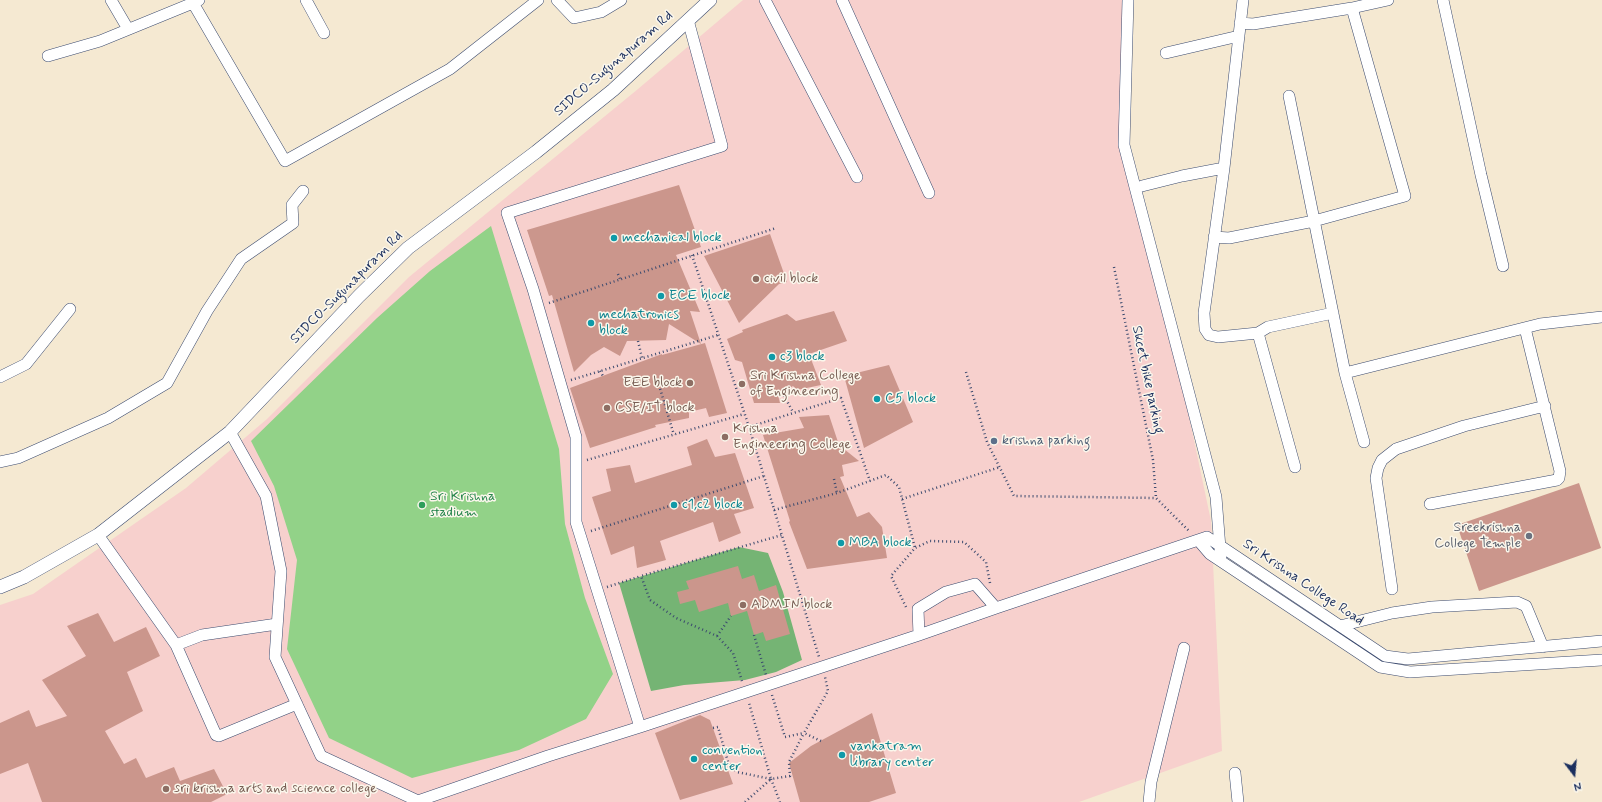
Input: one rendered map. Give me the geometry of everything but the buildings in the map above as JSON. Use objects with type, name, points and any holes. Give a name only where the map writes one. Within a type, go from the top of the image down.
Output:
[{"type":"street","points":[[111,0],[128,29]]},
{"type":"street","points":[[306,0],[324,33]]},
{"type":"street","points":[[48,56],[100,41],[196,2],[284,161],[450,69],[538,0]]},
{"type":"street","points":[[557,0],[574,18],[601,12],[621,0]]},
{"type":"street","name":"SIDCO-Sugunapuram Rd","points":[[0,587],[24,577],[98,535],[230,432],[359,296],[408,248],[536,152],[613,90],[710,0]]},
{"type":"street","points":[[765,0],[857,177]]},
{"type":"street","points":[[842,0],[929,193]]},
{"type":"street","points":[[1128,0],[1124,145],[1216,497],[1221,562]]},
{"type":"street","points":[[1243,0],[1224,168],[1204,313],[1205,329],[1209,335],[1218,337],[1258,333],[1268,326],[1333,313]]},
{"type":"street","points":[[1240,23],[1253,24],[1388,0]]},
{"type":"street","points":[[1443,0],[1481,175],[1503,266]]},
{"type":"street","points":[[1214,237],[1229,238],[1314,222],[1405,196],[1348,6]]},
{"type":"street","points":[[640,727],[576,522],[576,437],[538,307],[507,214],[722,146],[688,20]]},
{"type":"street","points":[[1166,53],[1239,36]]},
{"type":"street","points":[[1289,96],[1345,373],[1364,442]]},
{"type":"street","points":[[1142,186],[1224,168]]},
{"type":"street","points":[[0,462],[18,458],[108,418],[167,383],[207,311],[241,259],[293,223],[292,205],[303,191]]},
{"type":"street","points":[[0,377],[26,364],[70,309]]},
{"type":"street","points":[[1345,373],[1540,324],[1602,318]]},
{"type":"street","points":[[1430,504],[1557,480],[1559,478],[1560,471],[1525,328]]},
{"type":"street","points":[[1258,333],[1295,467]]},
{"type":"street","points":[[1392,589],[1376,478],[1378,468],[1382,460],[1396,448],[1464,426],[1545,406]]},
{"type":"street","points":[[230,432],[266,496],[281,571],[275,657],[321,756],[417,801]]},
{"type":"street","points":[[98,535],[176,645],[216,735],[219,736],[297,704]]},
{"type":"street","name":"Sri Krishna College Road","points":[[417,801],[548,756],[919,635],[1207,537],[1385,656],[1408,659],[1602,641]]},
{"type":"street","points":[[1198,540],[1210,554],[1221,562],[1380,667],[1410,672],[1602,660]]},
{"type":"street","points":[[919,635],[918,610],[946,592],[976,584],[996,608]]},
{"type":"street","points":[[1340,626],[1392,613],[1426,608],[1517,602],[1526,606],[1543,647]]},
{"type":"street","points":[[176,645],[202,635],[277,624]]},
{"type":"street","points":[[1149,802],[1151,782],[1184,648]]},
{"type":"street","points":[[1235,773],[1238,802]]},
{"type":"path","points":[[538,307],[776,228]]},
{"type":"path","points":[[692,255],[764,476],[828,691],[789,762],[790,776],[771,779],[737,772],[728,762],[718,727],[713,728]]},
{"type":"path","name":"Skcet bike parking","points":[[1114,267],[1153,460],[1156,498]]},
{"type":"path","points":[[618,274],[620,279]]},
{"type":"path","points":[[560,383],[642,358],[655,356],[718,336]]},
{"type":"path","points":[[638,341],[642,358]]},
{"type":"path","points":[[600,371],[603,376]]},
{"type":"path","points":[[966,372],[987,442],[1014,496],[1156,498],[1198,540]]},
{"type":"path","points":[[659,385],[674,435]]},
{"type":"path","points":[[782,392],[793,412]]},
{"type":"path","points":[[748,427],[841,398],[870,481]]},
{"type":"path","points":[[576,464],[744,414]]},
{"type":"path","points":[[902,499],[1000,467]]},
{"type":"path","points":[[774,510],[837,493],[886,474],[899,487],[915,548]]},
{"type":"path","points":[[580,535],[764,476]]},
{"type":"path","points":[[834,479],[837,493]]},
{"type":"path","points":[[597,591],[641,576],[782,535]]},
{"type":"path","points":[[906,609],[891,576],[915,548],[930,541],[964,542],[986,562],[991,585]]},
{"type":"path","points":[[641,576],[650,600],[676,618],[718,636],[733,653],[771,779],[780,802]]},
{"type":"path","points":[[718,636],[732,616]]},
{"type":"path","points":[[754,635],[785,737],[804,733],[821,741]]},
{"type":"path","points":[[745,802],[771,779]]},
{"type":"shaded area","name":"Sri Krishna College of Engineering","points":[[743,0],[1127,0],[1120,146],[1166,307],[1211,521],[1222,751],[1079,802],[0,802],[0,605],[33,594],[186,488],[267,419],[409,277],[638,89]]},
{"type":"green space","name":"Sri Krishna stadium","points":[[491,226],[559,449],[565,524],[585,598],[613,674],[586,719],[519,750],[412,778],[329,738],[287,649],[297,560],[274,486],[251,441],[377,318],[430,271]]},
{"type":"green space","points":[[739,547],[768,553],[783,592],[802,660],[776,672],[745,680],[684,685],[651,691],[619,583]]},
{"type":"place","name":"mechanical block","points":[[614,238]]},
{"type":"place","name":"civil block","points":[[756,279]]},
{"type":"place","name":"ECE block","points":[[661,296]]},
{"type":"place","name":"mechatronics block","points":[[591,323]]},
{"type":"place","name":"c3 block","points":[[772,357]]},
{"type":"place","name":"EEE block","points":[[690,383]]},
{"type":"place","name":"Sri Krishna College of Engineering","points":[[742,384]]},
{"type":"place","name":"C5 block","points":[[877,399]]},
{"type":"place","name":"CSE/IT block","points":[[607,408]]},
{"type":"place","name":"Krishna Engineering College","points":[[725,437]]},
{"type":"place","name":"krishna parking","points":[[994,441]]},
{"type":"place","name":"Sri Krishna stadium","points":[[422,505]]},
{"type":"place","name":"c1,c2 block","points":[[674,505]]},
{"type":"place","name":"Sreekrishna College Temple","points":[[1529,536]]},
{"type":"place","name":"MBA block","points":[[841,543]]},
{"type":"place","name":"ADMIN block","points":[[743,605]]},
{"type":"place","name":"vankatram library center","points":[[842,755]]},
{"type":"place","name":"convention center","points":[[694,759]]},
{"type":"place","name":"sri krishna arts and science college","points":[[166,789]]}]
